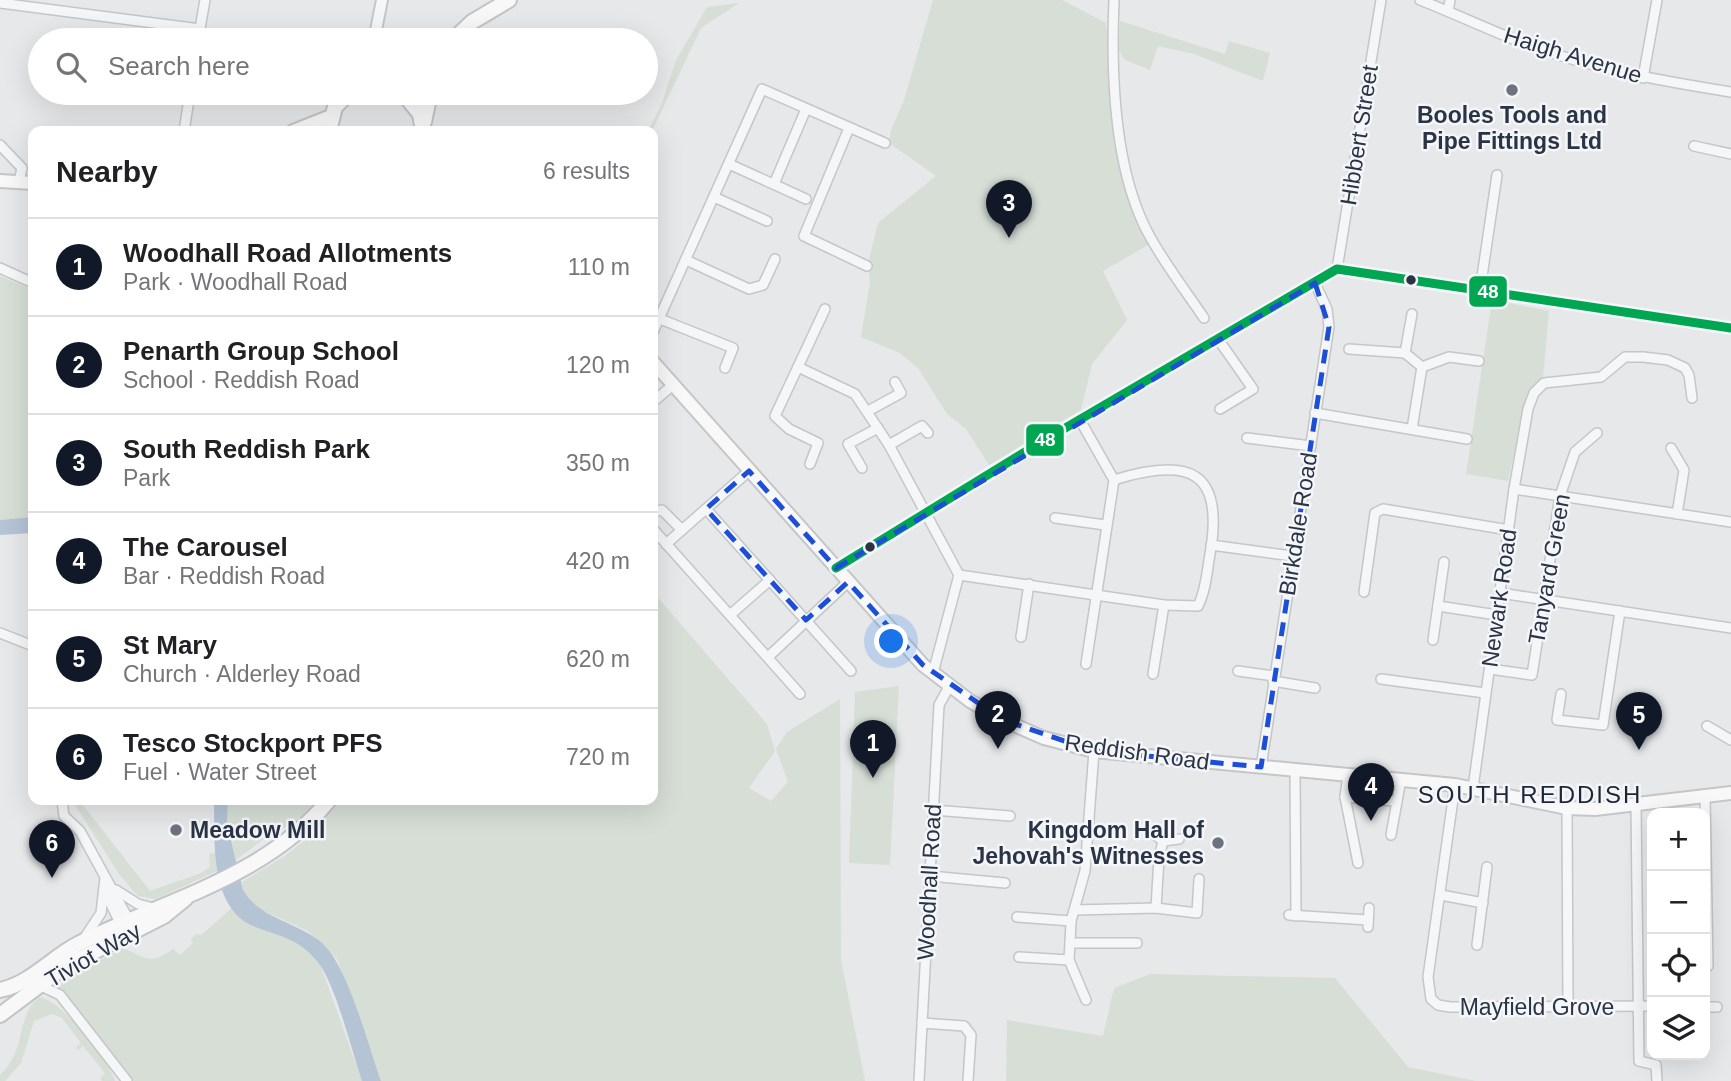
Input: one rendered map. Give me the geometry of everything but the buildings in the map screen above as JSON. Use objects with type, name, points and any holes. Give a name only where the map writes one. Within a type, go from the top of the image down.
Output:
[{"type":"main road","points":[[466,28],[509,0]]},
{"type":"main road","points":[[330,126],[331,116],[339,105]]},
{"type":"main road","points":[[415,105],[422,126]]},
{"type":"main road","points":[[424,126],[428,105]]},
{"type":"main road","points":[[306,126],[331,116]]},
{"type":"main road","points":[[0,181],[28,183]]},
{"type":"main road","name":"Reddish Road","points":[[658,367],[848,582],[933,673],[1003,720],[1044,738],[1094,751],[1455,785],[1567,807],[1595,809],[1636,806],[1731,793]]},
{"type":"main road","name":"Tiviot Way","points":[[0,1015],[64,967],[128,928],[154,908],[186,898],[255,864],[289,839],[324,805]]},
{"type":"main road","name":"Tiviot Way","points":[[0,990],[17,985],[80,943],[174,911],[186,898]]},
{"type":"street","points":[[49,11],[50,0]]},
{"type":"street","points":[[200,28],[205,0]]},
{"type":"street","points":[[376,28],[382,0]]},
{"type":"street","points":[[1114,0],[1112,32],[1123,154],[1134,200],[1161,257],[1204,318]]},
{"type":"street","name":"Hibbert Street","points":[[1337,269],[1381,0]]},
{"type":"street","name":"Haigh Avenue","points":[[1420,0],[1529,45],[1643,78],[1731,92]]},
{"type":"street","points":[[1448,11],[1450,0]]},
{"type":"street","points":[[1643,78],[1657,0]]},
{"type":"street","points":[[0,3],[192,28]]},
{"type":"street","points":[[658,323],[762,89],[885,143]]},
{"type":"street","points":[[185,126],[188,105]]},
{"type":"street","points":[[774,184],[806,109]]},
{"type":"street","points":[[849,128],[804,236],[867,266]]},
{"type":"street","points":[[0,145],[22,168],[19,182]]},
{"type":"street","points":[[1694,146],[1731,154]]},
{"type":"street","points":[[729,164],[806,199]]},
{"type":"street","points":[[1480,290],[1497,176]]},
{"type":"street","points":[[714,197],[767,221]]},
{"type":"street","points":[[686,260],[749,289],[762,285],[775,259]]},
{"type":"street","points":[[0,268],[28,281]]},
{"type":"street","points":[[836,568],[1337,269],[1731,328]]},
{"type":"street","name":"Birkdale Road","points":[[1261,767],[1329,327],[1327,309],[1315,283]]},
{"type":"street","points":[[810,464],[818,443],[789,429],[775,416],[825,309]]},
{"type":"street","points":[[1405,353],[1412,314]]},
{"type":"street","points":[[660,319],[733,348],[725,368]]},
{"type":"street","points":[[1218,339],[1253,389],[1220,410]]},
{"type":"street","points":[[1349,349],[1405,353],[1422,367]]},
{"type":"street","points":[[1422,367],[1449,357],[1479,361]]},
{"type":"street","name":"Newark Road","points":[[1473,788],[1514,489],[1528,408],[1534,393],[1544,383],[1601,377],[1625,357],[1668,360],[1685,368],[1689,375],[1692,398]]},
{"type":"street","points":[[798,367],[855,394],[889,445],[959,575],[933,673]]},
{"type":"street","points":[[1412,429],[1422,367]]},
{"type":"street","points":[[868,411],[901,393],[895,382]]},
{"type":"street","points":[[658,398],[674,384]]},
{"type":"street","points":[[1315,413],[1467,439]]},
{"type":"street","points":[[1080,420],[1114,480],[1105,525],[1086,664]]},
{"type":"street","points":[[889,445],[922,426],[928,433]]},
{"type":"street","points":[[862,468],[848,444],[878,428]]},
{"type":"street","name":"Tanyard Green","points":[[1490,669],[1532,675],[1560,496],[1575,452],[1597,433]]},
{"type":"street","points":[[1247,438],[1311,446]]},
{"type":"street","points":[[1671,447],[1684,470],[1677,514]]},
{"type":"street","points":[[959,575],[1164,605],[1198,606],[1215,511],[1202,480],[1188,472],[1170,470],[1132,474],[1114,480]]},
{"type":"street","points":[[666,544],[749,471]]},
{"type":"street","points":[[1514,489],[1731,522]]},
{"type":"street","points":[[706,509],[851,671]]},
{"type":"street","points":[[1364,592],[1375,513],[1383,509],[1509,530]]},
{"type":"street","points":[[658,511],[662,510],[682,530]]},
{"type":"street","points":[[1055,518],[1105,525]]},
{"type":"street","points":[[658,535],[800,694]]},
{"type":"street","points":[[1211,545],[1292,556]]},
{"type":"street","points":[[1433,640],[1444,562]]},
{"type":"street","points":[[730,615],[770,580]]},
{"type":"street","points":[[768,657],[848,582]]},
{"type":"street","points":[[1021,637],[1029,584]]},
{"type":"street","points":[[1500,593],[1731,628]]},
{"type":"street","points":[[1153,674],[1164,605]]},
{"type":"street","points":[[1438,606],[1497,615]]},
{"type":"street","points":[[1561,694],[1557,720],[1603,725],[1620,611]]},
{"type":"street","points":[[0,633],[28,644]]},
{"type":"street","points":[[1238,671],[1315,688]]},
{"type":"street","points":[[1381,679],[1485,693]]},
{"type":"street","name":"Woodhall Road","points":[[919,1081],[939,705],[950,685]]},
{"type":"street","points":[[1707,726],[1731,740]]},
{"type":"street","points":[[1086,1000],[1069,960],[1071,921],[1084,871],[1094,751]]},
{"type":"street","points":[[1295,770],[1292,915],[1368,924],[1369,908]]},
{"type":"street","points":[[1348,775],[1345,797],[1358,863]]},
{"type":"street","points":[[1391,835],[1401,779]]},
{"type":"street","name":"Mayfield Grove","points":[[1455,785],[1428,977],[1431,999],[1438,1005],[1450,1007],[1647,1006]]},
{"type":"street","points":[[1705,796],[1707,934]]},
{"type":"street","points":[[1345,797],[1395,801]]},
{"type":"street","points":[[63,805],[64,816],[80,831],[128,928]]},
{"type":"street","points":[[1636,806],[1639,1061],[1656,1065],[1657,1081]]},
{"type":"street","points":[[1567,807],[1568,1007]]},
{"type":"street","points":[[933,810],[1010,816]]},
{"type":"street","points":[[1153,834],[1163,841],[1179,839]]},
{"type":"street","points":[[1156,908],[1163,841]]},
{"type":"street","points":[[1477,945],[1487,867]]},
{"type":"street","points":[[930,876],[1005,883]]},
{"type":"street","points":[[1075,910],[1156,908],[1197,913],[1199,879]]},
{"type":"street","points":[[108,889],[138,904],[154,908]]},
{"type":"street","points":[[80,943],[98,921],[108,889]]},
{"type":"street","points":[[1441,895],[1483,903]]},
{"type":"street","points":[[1017,917],[1071,921]]},
{"type":"street","points":[[1070,943],[1137,943]]},
{"type":"street","points":[[1019,957],[1069,960]]},
{"type":"street","points":[[39,985],[60,995],[127,1081]]},
{"type":"street","points":[[1710,1007],[1717,1007]]},
{"type":"street","points":[[922,1023],[964,1026],[971,1035],[968,1081]]},
{"type":"highlighted area","points":[[1315,283],[1329,327],[1261,767],[1094,751],[1003,720],[923,665],[848,582],[806,620],[706,509],[749,471],[836,568]]},
{"type":"shaded area","points":[[933,0],[1062,0],[1106,23],[1124,185],[1148,245],[1103,271],[1127,320],[1092,364],[1081,410],[989,465],[966,429],[947,414],[918,368],[900,353],[861,337],[870,282],[868,264],[878,223],[936,176],[889,143]]},
{"type":"shaded area","points":[[739,3],[701,28],[654,126],[650,126],[662,103],[676,60],[707,7]]},
{"type":"shaded area","points":[[1120,21],[1225,54],[1229,41],[1270,53],[1263,81],[1194,54],[1158,46],[1150,70],[1125,60],[1119,50]]},
{"type":"shaded area","points":[[0,276],[28,288],[28,517],[0,520]]},
{"type":"shaded area","points":[[1492,300],[1549,311],[1543,377],[1527,394],[1508,481],[1466,474]]},
{"type":"shaded area","points":[[658,598],[767,724],[775,751],[749,788],[771,801],[788,782],[776,749],[787,732],[840,699],[841,960],[865,1081],[381,1081],[337,959],[308,931],[257,908],[243,890],[242,882],[285,856],[307,838],[304,835],[312,829],[311,826],[331,805],[658,805]]},
{"type":"shaded area","points":[[899,686],[890,865],[849,863],[855,692]]},
{"type":"shaded area","points":[[75,805],[83,805],[150,891],[201,873],[210,867],[209,854],[216,852],[219,870],[156,899],[138,896],[119,874]]},
{"type":"shaded area","points":[[228,805],[317,805],[298,823],[274,831],[236,860],[227,824]]},
{"type":"shaded area","points":[[232,908],[251,925],[300,943],[320,964],[362,1081],[131,1081],[65,995],[56,988],[70,976],[122,948],[152,959],[173,949],[180,955],[193,943],[191,939],[196,934],[201,935]]},
{"type":"shaded area","points":[[1150,974],[1335,978],[1408,1067],[1476,1081],[1006,1081],[1007,1020],[1103,1036],[1114,988]]},
{"type":"shaded area","points":[[40,997],[60,1009],[83,1033],[104,1060],[115,1081],[102,1081],[100,1078],[105,1073],[83,1046],[78,1050],[76,1047],[81,1043],[62,1018],[52,1014],[34,1021],[21,1063],[5,1081],[0,1081],[0,1075],[15,1054],[27,1013]]},
{"type":"water","points":[[28,517],[28,533],[0,535],[0,520]]},
{"type":"water","points":[[214,805],[228,805],[227,824],[243,890],[259,908],[312,936],[331,954],[349,987],[381,1081],[362,1081],[337,1001],[317,961],[295,942],[253,926],[239,917],[228,904],[217,870]]},
{"type":"transit line","name":"48","points":[[836,568],[1038,444],[1337,269],[1731,328]]},
{"type":"place","name":"Booles Tools and Pipe Fittings Ltd","points":[[1512,90]]},
{"type":"place","name":"South Reddish Park","points":[[1009,238]]},
{"type":"place","name":"Penarth Group School","points":[[998,749]]},
{"type":"place","name":"St Mary","points":[[1639,750]]},
{"type":"place","name":"Woodhall Road Allotments","points":[[873,778]]},
{"type":"place","name":"The Carousel","points":[[1371,821]]},
{"type":"place","name":"Meadow Mill","points":[[176,830]]},
{"type":"place","name":"Kingdom Hall of Jehovah's Witnesses","points":[[1218,843]]},
{"type":"place","name":"Tesco Stockport PFS","points":[[52,878]]},
{"type":"district","name":"SOUTH REDDISH","points":[[1530,795]]}]
